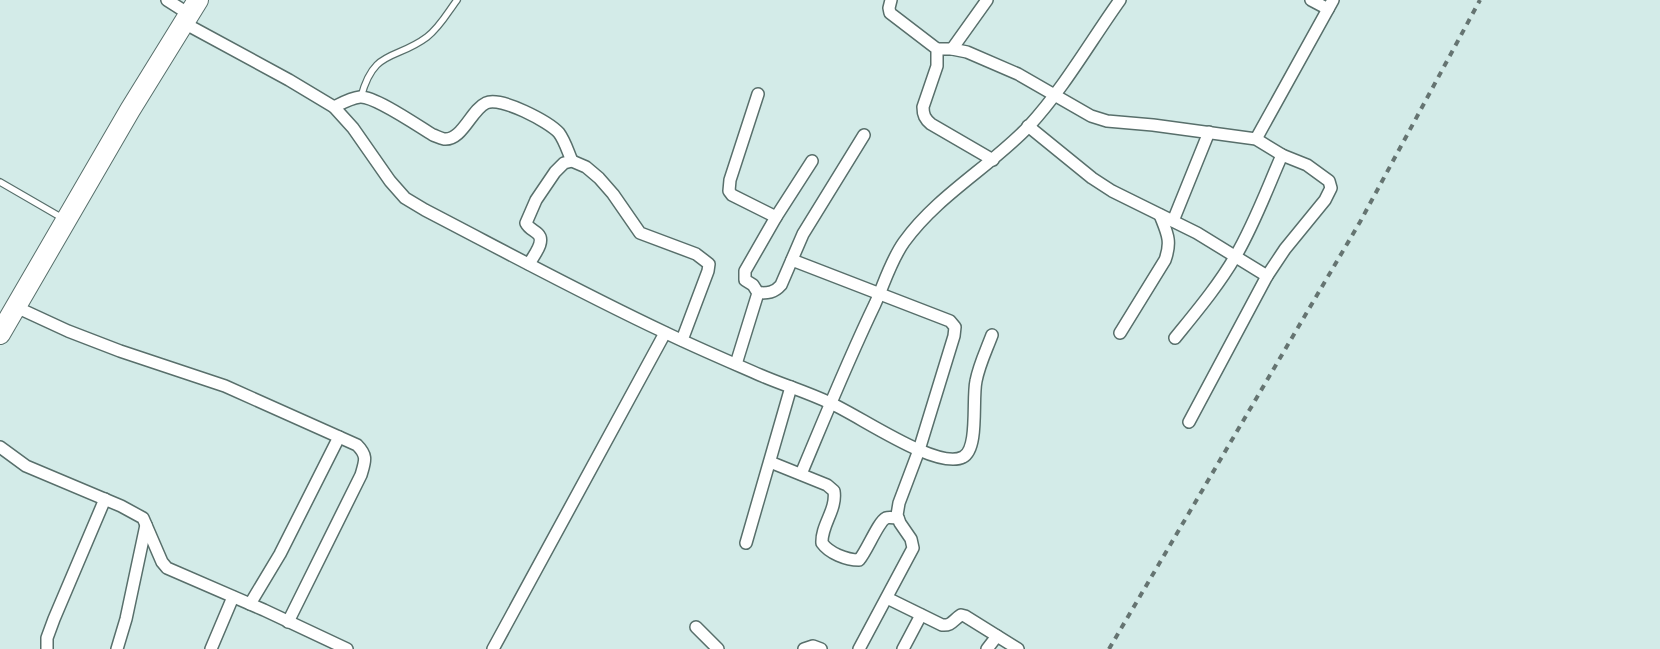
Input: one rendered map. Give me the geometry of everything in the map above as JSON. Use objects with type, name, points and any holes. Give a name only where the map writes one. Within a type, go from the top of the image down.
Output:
[{"type":"highway","points":[[0,334],[190,12]]},
{"type":"street","points":[[167,0],[190,12],[290,80],[334,107],[353,128],[390,181],[405,198],[425,210],[665,333],[791,388],[831,403],[919,450],[943,458],[957,460],[966,456],[972,446],[974,434],[973,397],[976,382],[981,363],[992,336]]},
{"type":"street","points":[[891,0],[890,13],[937,49],[967,52],[1018,74],[1092,116],[1107,121],[1256,139],[1282,155],[1307,165],[1329,181],[1331,188],[1325,200],[1285,249],[1267,276],[1189,422]]},
{"type":"street","points":[[952,49],[987,0]]},
{"type":"street","points":[[801,474],[846,366],[903,243],[951,192],[993,160],[1055,96],[1120,0]]},
{"type":"street","points":[[1256,139],[1331,5],[1311,0]]},
{"type":"street","points":[[937,49],[937,66],[923,107],[926,119],[931,124],[993,160]]},
{"type":"street","points":[[758,94],[730,180],[729,191],[732,195],[776,217]]},
{"type":"street","points":[[334,107],[350,99],[361,97],[374,100],[433,135],[444,139],[452,138],[457,134],[479,108],[488,102],[505,104],[552,126],[561,136],[572,161]]},
{"type":"street","points":[[1028,126],[1092,178],[1112,191],[1173,221],[1236,256],[1267,276]]},
{"type":"street","points":[[1173,221],[1209,132]]},
{"type":"street","points":[[758,293],[771,293],[776,291],[781,285],[803,234],[816,210],[864,135]]},
{"type":"street","points":[[1175,338],[1217,285],[1236,256],[1255,218],[1282,155]]},
{"type":"street","points":[[529,264],[541,243],[541,239],[526,224],[536,200],[564,163],[572,161],[586,167],[600,178],[640,232],[696,254],[704,258],[709,264],[682,340]]},
{"type":"street","points":[[736,364],[758,293],[757,288],[745,280],[745,270],[812,161]]},
{"type":"street","points":[[1120,333],[1166,260],[1170,241],[1160,215]]},
{"type":"street","points":[[792,260],[950,321],[955,327],[954,336],[919,450],[899,504],[898,518],[911,539],[913,548],[859,649]]},
{"type":"street","points":[[16,306],[68,331],[120,351],[224,386],[339,437],[357,446],[364,452],[365,462],[361,475],[288,622]]},
{"type":"street","points":[[493,649],[665,333]]},
{"type":"street","points":[[746,543],[791,388]]},
{"type":"street","points":[[250,604],[280,554],[339,437]]},
{"type":"street","points":[[0,447],[32,469],[105,499],[143,518],[162,562],[167,568],[347,649]]},
{"type":"street","points":[[770,462],[826,485],[834,491],[833,508],[821,535],[822,543],[830,551],[852,560],[859,560],[868,548],[881,522],[886,518],[898,518]]},
{"type":"street","points":[[47,649],[47,638],[54,619],[105,499]]},
{"type":"street","points":[[117,649],[126,620],[146,525]]},
{"type":"street","points":[[211,649],[233,597]]},
{"type":"street","points":[[887,598],[942,625],[947,626],[961,615],[965,616],[1018,649]]},
{"type":"street","points":[[903,649],[921,615]]},
{"type":"street","points":[[696,627],[718,649]]},
{"type":"street","points":[[988,649],[997,636]]},
{"type":"street","points":[[804,649],[812,646],[821,649]]},
{"type":"lane","points":[[361,97],[365,82],[374,68],[385,58],[428,36],[457,0]]},
{"type":"lane","points":[[0,182],[66,220]]},
{"type":"railway","points":[[1109,649],[1360,222],[1480,0]]}]
